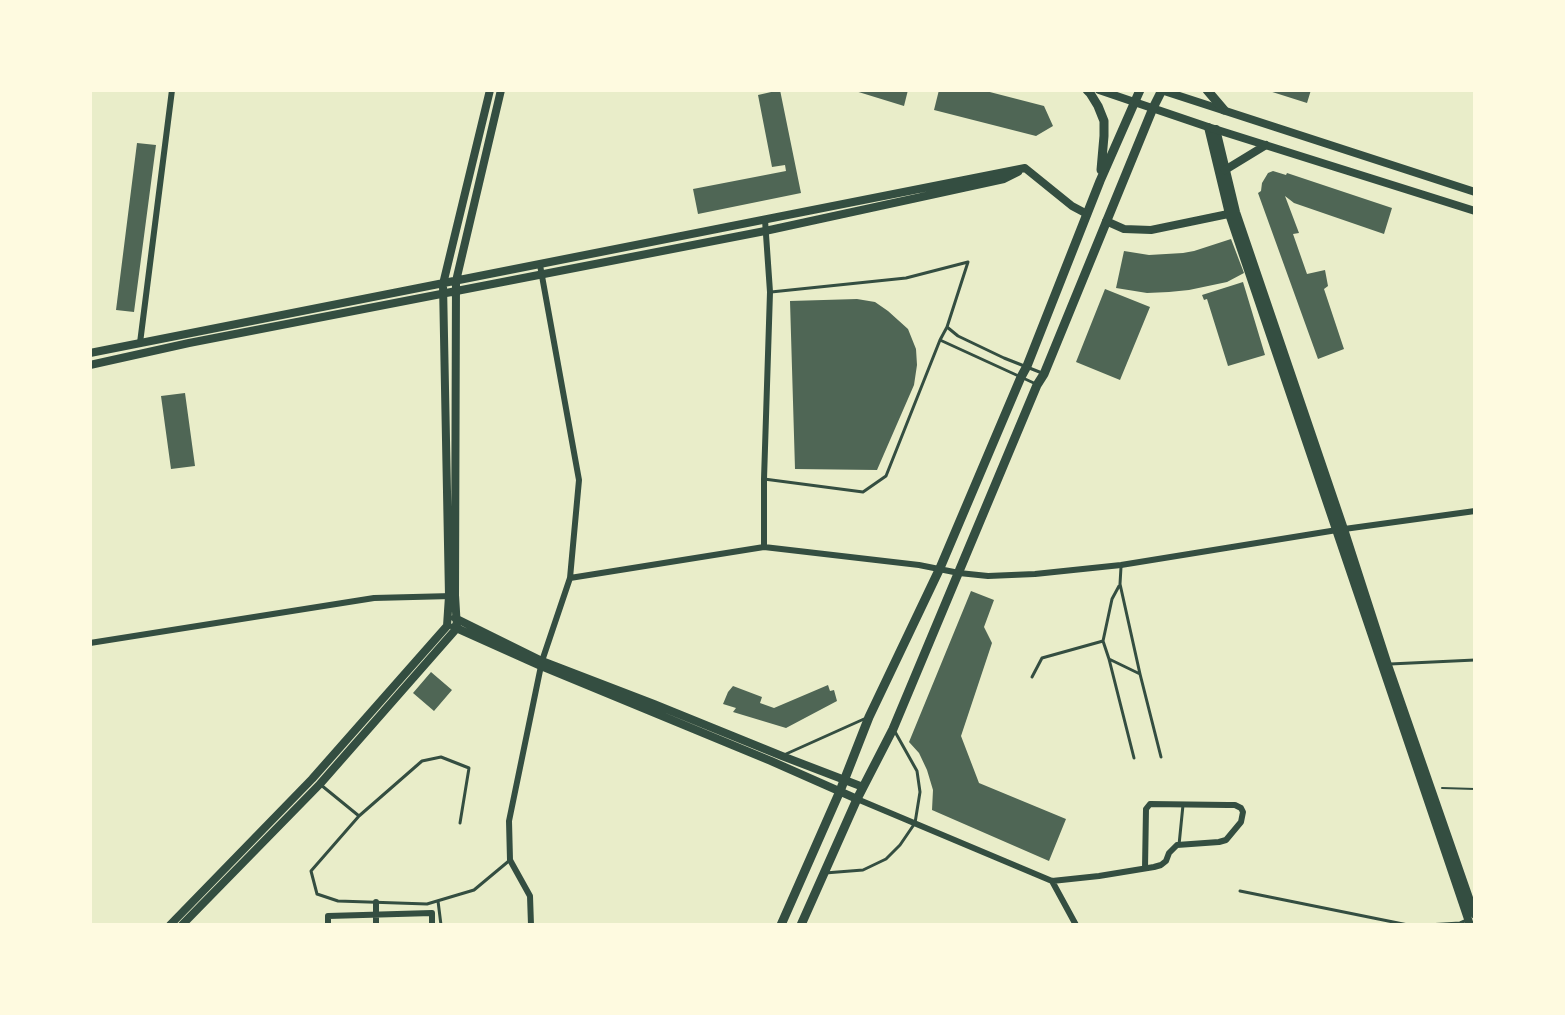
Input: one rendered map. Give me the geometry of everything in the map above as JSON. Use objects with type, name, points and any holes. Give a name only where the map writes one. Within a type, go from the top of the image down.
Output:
[{"type":"main road","points":[[1087,90],[1098,106],[1104,121],[1100,181]]},
{"type":"main road","points":[[1100,90],[1266,146],[1475,211]]},
{"type":"main road","points":[[782,925],[840,791],[869,717],[940,568],[1027,366],[1100,181],[1140,90]]},
{"type":"main road","points":[[801,925],[857,799],[893,729],[1162,90],[1475,192]]},
{"type":"main road","points":[[1207,90],[1224,110]]},
{"type":"main road","points":[[1225,170],[1266,146]]},
{"type":"street","points":[[140,343],[171,90]]},
{"type":"street","points":[[182,925],[320,784],[457,628],[452,596],[443,284],[490,90]]},
{"type":"street","points":[[170,925],[312,779],[447,626],[452,596],[456,281],[501,90]]},
{"type":"street","points":[[1212,128],[1225,170],[1233,213]]},
{"type":"street","points":[[1212,128],[1233,213],[1431,788],[1471,920]]},
{"type":"street","points":[[90,353],[1025,168]]},
{"type":"street","points":[[1025,168],[1072,206],[1087,214]]},
{"type":"street","points":[[90,365],[189,343],[765,231],[1004,179],[1025,168]]},
{"type":"street","points":[[1106,221],[1124,229],[1150,230],[1233,213]]},
{"type":"street","points":[[764,548],[770,292],[765,220]]},
{"type":"street","points":[[531,925],[530,897],[510,860],[509,821],[542,664],[570,578],[579,480],[540,265]]},
{"type":"street","points":[[570,578],[764,548],[897,562],[988,576],[1035,574],[1121,565],[1341,529],[1475,511]]},
{"type":"street","points":[[1341,529],[1471,920]]},
{"type":"street","points":[[90,643],[375,598],[452,596]]},
{"type":"street","points":[[448,615],[542,664],[654,704],[863,787]]},
{"type":"street","points":[[447,626],[457,628],[1052,881],[1145,868],[1161,865],[1179,845],[1226,840],[1241,822],[1243,817],[1241,808],[1235,805],[1150,804],[1146,809],[1145,868]]},
{"type":"street","points":[[1052,881],[1076,925]]},
{"type":"street","points":[[376,902],[376,925]]},
{"type":"street","points":[[328,925],[328,916],[432,913],[432,925]]},
{"type":"lane","points":[[765,479],[863,492],[886,476],[947,327],[968,262],[906,278],[770,292]]},
{"type":"lane","points":[[947,327],[958,336],[1044,374]]},
{"type":"lane","points":[[940,340],[1037,385]]},
{"type":"lane","points":[[1121,565],[1120,584],[1161,757]]},
{"type":"lane","points":[[1120,584],[1112,599],[1103,641],[1134,758]]},
{"type":"lane","points":[[1032,677],[1042,658],[1103,641]]},
{"type":"lane","points":[[1109,659],[1140,674]]},
{"type":"lane","points":[[1388,664],[1475,660]]},
{"type":"lane","points":[[771,761],[869,717]]},
{"type":"lane","points":[[824,873],[863,870],[886,860],[915,823],[920,792],[917,771],[893,729]]},
{"type":"lane","points":[[460,823],[469,768],[441,757],[422,761],[359,816],[311,871],[317,894],[338,901],[427,904],[474,890],[510,860]]},
{"type":"lane","points":[[320,784],[359,816]]},
{"type":"lane","points":[[1179,845],[1183,805]]},
{"type":"lane","points":[[1240,891],[1408,925]]},
{"type":"lane","points":[[438,901],[441,925]]},
{"type":"lane","points":[[1426,925],[1471,920]]},
{"type":"path","points":[[1431,788],[1475,789]]},
{"type":"building","points":[[780,90],[801,193],[698,214],[693,189],[786,171],[785,165],[772,167],[758,95]]},
{"type":"building","points":[[852,90],[908,90],[904,106]]},
{"type":"building","points":[[939,90],[982,90],[1044,106],[1053,126],[1036,136],[934,110]]},
{"type":"building","points":[[1266,90],[1311,90],[1307,103]]},
{"type":"building","points":[[137,143],[156,145],[134,312],[116,310]]},
{"type":"building","points":[[1273,171],[1286,175],[1287,173],[1392,208],[1384,234],[1294,203],[1285,196],[1299,233],[1293,234],[1307,274],[1325,270],[1328,286],[1324,289],[1344,349],[1318,359],[1258,193],[1268,173]]},
{"type":"building","points":[[1231,239],[1244,273],[1227,282],[1169,292],[1147,293],[1116,288],[1124,251],[1149,255],[1183,253]]},
{"type":"building","points":[[1243,282],[1265,355],[1228,366],[1207,299],[1204,300],[1202,295]]},
{"type":"building","points":[[1105,289],[1150,307],[1120,380],[1076,362]]},
{"type":"building","points":[[857,299],[875,302],[908,329],[916,349],[917,365],[914,385],[877,470],[795,469],[790,301]]},
{"type":"building","points":[[185,393],[195,466],[171,469],[161,396]]},
{"type":"building","points":[[971,591],[994,600],[984,627],[992,643],[961,736],[979,783],[1066,819],[1049,861],[932,810],[933,790],[927,770],[919,753],[909,742]]},
{"type":"building","points":[[431,672],[452,690],[434,711],[413,693]]},
{"type":"building","points":[[828,685],[830,691],[834,690],[837,701],[786,728],[733,712],[736,708],[723,704],[733,686],[762,697],[760,703],[774,708]]}]
